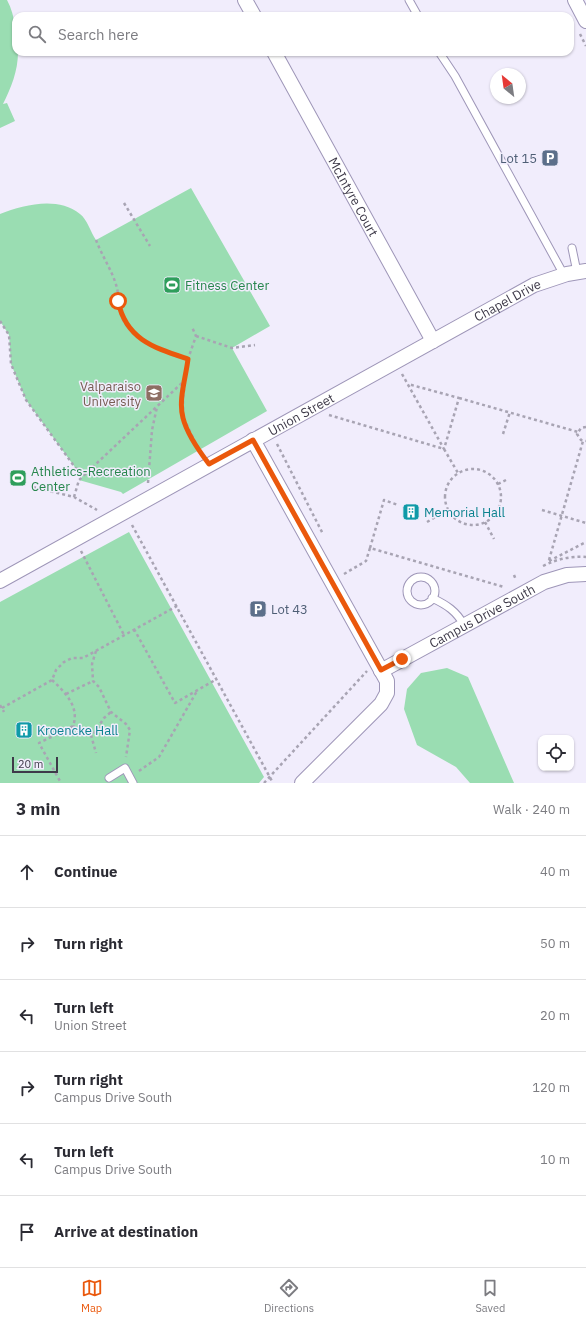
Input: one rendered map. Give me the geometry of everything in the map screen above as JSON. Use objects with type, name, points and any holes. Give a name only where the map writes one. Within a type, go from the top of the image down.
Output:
[{"type":"street","points":[[245,0],[252,12]]},
{"type":"street","points":[[575,0],[586,20]]},
{"type":"street","name":"McIntyre Court","points":[[276,56],[433,340]]},
{"type":"street","name":"Chapel Drive","points":[[433,340],[534,285],[564,275],[582,272]]},
{"type":"street","name":"Union Street","points":[[0,581],[132,509],[209,464],[433,340]]},
{"type":"street","points":[[253,440],[386,681],[387,692],[381,704],[302,783]]},
{"type":"street","name":"Campus Drive South","points":[[379,666],[464,625],[544,582],[567,576],[586,574]]},
{"type":"lane","points":[[409,0],[416,12]]},
{"type":"lane","points":[[442,56],[455,76],[564,275]]},
{"type":"lane","points":[[572,248],[582,272]]},
{"type":"lane","points":[[432,598],[451,607],[457,613],[464,625]]},
{"type":"lane","points":[[109,778],[125,768],[131,780]]},
{"type":"path","points":[[124,203],[150,246]]},
{"type":"path","points":[[96,240],[117,288],[121,316],[127,327],[142,339],[162,350],[188,359]]},
{"type":"path","points":[[0,321],[9,335],[11,364],[26,400],[82,478]]},
{"type":"path","points":[[192,327],[196,336],[188,359],[183,417],[201,455],[209,464]]},
{"type":"path","points":[[196,336],[232,348],[255,346]]},
{"type":"path","points":[[402,373],[458,473]]},
{"type":"path","points":[[74,497],[79,480],[185,380]]},
{"type":"path","points":[[408,384],[578,432]]},
{"type":"path","points":[[444,449],[459,398]]},
{"type":"path","points":[[148,486],[152,430],[157,406]]},
{"type":"path","points":[[503,434],[510,412]]},
{"type":"path","points":[[327,415],[444,449]]},
{"type":"path","points":[[549,562],[584,441],[578,438],[578,432],[581,428],[586,427]]},
{"type":"path","points":[[277,444],[326,538]]},
{"type":"path","points":[[467,469],[485,471],[498,484],[501,494],[500,503],[496,512],[485,522],[472,525],[462,523],[454,518],[448,510],[444,494],[451,478],[458,473],[467,469]]},
{"type":"path","points":[[498,484],[506,480]]},
{"type":"path","points":[[33,487],[74,497],[99,512]]},
{"type":"path","points":[[344,574],[366,561],[384,500],[398,505]]},
{"type":"path","points":[[427,522],[448,510]]},
{"type":"path","points":[[542,510],[586,523]]},
{"type":"path","points":[[485,522],[494,539]]},
{"type":"path","points":[[132,525],[273,783]]},
{"type":"path","points":[[541,567],[586,542]]},
{"type":"path","points":[[370,548],[504,587]]},
{"type":"path","points":[[80,551],[124,635]]},
{"type":"path","points":[[549,562],[574,556],[586,557]]},
{"type":"path","points":[[414,561],[416,557]]},
{"type":"path","points":[[340,567],[348,581]]},
{"type":"path","points":[[514,575],[516,580]]},
{"type":"path","points":[[497,590],[522,577]]},
{"type":"path","points":[[4,712],[1,707],[52,680],[56,670],[64,662],[72,658],[83,658],[177,606]]},
{"type":"path","points":[[134,629],[175,703],[217,679]]},
{"type":"path","points":[[96,650],[92,664],[93,681],[99,687],[111,712],[126,724],[130,730],[125,768]]},
{"type":"path","points":[[264,783],[269,776],[379,666]]},
{"type":"path","points":[[52,680],[66,694],[74,709],[76,718],[73,726],[39,743],[61,783]]},
{"type":"path","points":[[66,694],[93,681]]},
{"type":"path","points":[[131,780],[159,757],[198,690]]},
{"type":"path","points":[[91,735],[93,735],[104,718],[111,712]]},
{"type":"path","points":[[73,726],[91,735],[96,753]]},
{"type":"green space","points":[[0,0],[7,0],[12,13],[12,56],[18,56],[14,79],[3,104],[7,103],[15,121],[0,128]]},
{"type":"green space","points":[[191,188],[270,326],[232,348],[267,411],[123,494],[121,492],[79,480],[82,477],[26,400],[11,364],[9,335],[0,321],[0,214],[30,205],[61,205],[71,208],[82,216],[96,240]]},
{"type":"green space","points":[[129,532],[264,777],[259,783],[0,783],[0,602]]},
{"type":"green space","points":[[447,668],[468,677],[514,783],[470,783],[456,767],[417,745],[404,709],[407,689],[421,673]]},
{"type":"place","name":"Lot 15","points":[[550,158]]},
{"type":"place","name":"Fitness Center","points":[[172,285]]},
{"type":"place","name":"Valparaiso University","points":[[154,393]]},
{"type":"place","name":"Athletics-Recreation Center","points":[[18,478]]},
{"type":"place","name":"Memorial Hall","points":[[411,512]]},
{"type":"place","name":"Lot 43","points":[[258,609]]},
{"type":"place","name":"Kroencke Hall","points":[[24,730]]},
{"type":"route","points":[[118,301],[121,316],[127,327],[142,339],[162,350],[188,359],[183,398],[183,417],[201,455],[209,464],[253,440],[381,670],[402,659]]}]
